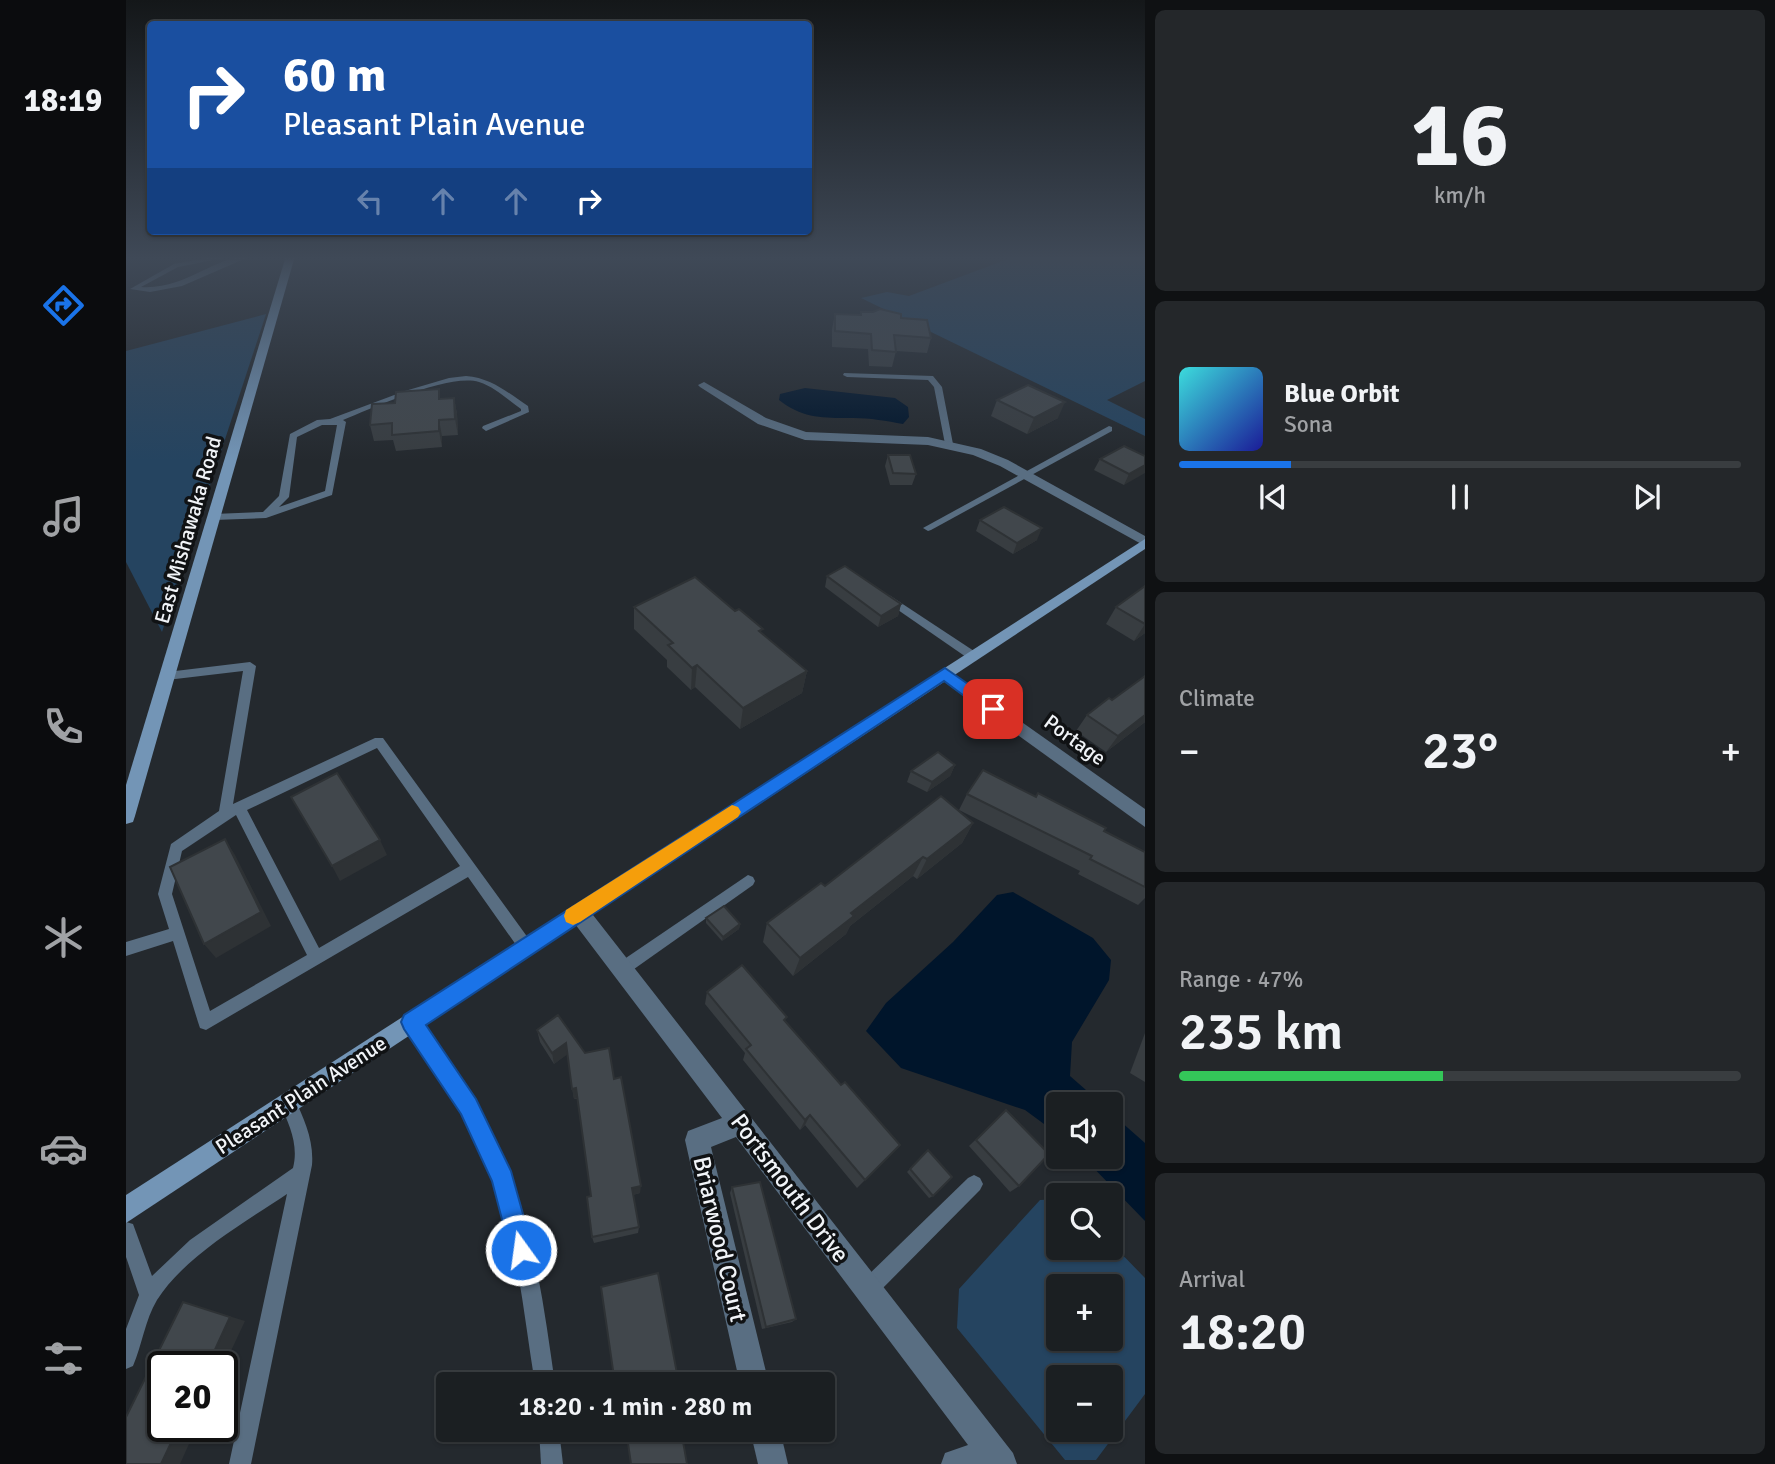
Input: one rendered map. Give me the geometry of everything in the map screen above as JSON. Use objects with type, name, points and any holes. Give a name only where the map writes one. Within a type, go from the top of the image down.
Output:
[{"type":"main road","name":"East Mishawaka Road","points":[[126,816],[271,324]]},
{"type":"main road","name":"Pleasant Plain Avenue","points":[[126,1210],[1145,542]]},
{"type":"street","points":[[704,385],[762,421],[805,436],[949,444],[977,452],[1145,542]]},
{"type":"street","name":"Portage","points":[[945,674],[1145,819]]},
{"type":"street","name":"Portsmouth Drive","points":[[579,913],[997,1458]]},
{"type":"street","name":"Briarwood Court","points":[[740,1123],[697,1140],[751,1372]]},
{"type":"street","points":[[768,1442],[773,1464]]},
{"type":"street","points":[[956,1464],[997,1458]]},
{"type":"lane","points":[[847,375],[930,378],[938,387],[949,444]]},
{"type":"lane","points":[[266,515],[284,497],[293,436],[311,426],[448,380],[469,377],[481,379],[525,408],[525,412],[486,428]]},
{"type":"lane","points":[[214,517],[266,515],[329,493],[342,422],[334,420]]},
{"type":"lane","points":[[928,528],[1109,429]]},
{"type":"lane","points":[[874,588],[973,656]]},
{"type":"lane","points":[[167,676],[250,666],[225,814]]},
{"type":"lane","points":[[470,868],[206,1022],[165,894],[176,848],[225,814],[379,741],[470,868],[526,947]]},
{"type":"lane","points":[[239,808],[316,958]]},
{"type":"lane","points":[[622,969],[748,881]]},
{"type":"lane","points":[[126,950],[176,933]]},
{"type":"lane","points":[[412,1022],[468,1107],[503,1179],[526,1273],[543,1372]]},
{"type":"lane","points":[[240,1464],[305,1151],[299,1126],[288,1103]]},
{"type":"lane","points":[[126,1359],[149,1295],[184,1257],[300,1174]]},
{"type":"lane","points":[[868,1290],[974,1185]]},
{"type":"lane","points":[[126,1231],[149,1295]]},
{"type":"lane","points":[[551,1442],[552,1464]]},
{"type":"shaded area","points":[[227,324],[263,324],[162,632],[126,562],[126,351]]},
{"type":"shaded area","points":[[915,324],[1145,324],[1145,381],[1107,400],[1145,419],[1145,436]]},
{"type":"shaded area","points":[[805,388],[895,398],[908,407],[909,417],[903,424],[823,417],[797,411],[779,400],[780,394]]},
{"type":"shaded area","points":[[1013,892],[1093,938],[1111,960],[1109,980],[1072,1042],[1070,1076],[1088,1092],[1046,1092],[1046,1125],[1025,1110],[901,1068],[866,1031],[886,1003],[953,942],[997,895]]},
{"type":"shaded area","points":[[1123,1124],[1145,1143],[1145,1221],[1123,1198],[1123,1183],[1108,1183],[1095,1169],[1123,1169]]},
{"type":"shaded area","points":[[1040,1200],[1046,1200],[1046,1260],[1123,1260],[1123,1255],[1145,1278],[1145,1394],[1123,1424],[1123,1365],[1046,1365],[1046,1437],[957,1328],[959,1289]]},
{"type":"shaded area","points":[[1050,1442],[1109,1442],[1096,1460],[1065,1460]]},
{"type":"building","points":[[835,324],[928,324],[931,338],[894,335],[896,352],[872,350],[871,334],[835,331]]},
{"type":"building","points":[[1028,385],[1065,402],[1034,418],[997,400]]},
{"type":"building","points":[[439,389],[439,399],[454,398],[455,419],[439,420],[439,431],[392,435],[392,423],[370,425],[372,404],[395,403],[396,392]]},
{"type":"building","points":[[1124,446],[1145,456],[1145,465],[1129,474],[1100,459]]},
{"type":"building","points":[[888,455],[910,455],[916,474],[893,473]]},
{"type":"building","points":[[1004,507],[1042,528],[1017,543],[980,520]]},
{"type":"building","points":[[845,566],[901,604],[881,616],[827,576]]},
{"type":"building","points":[[695,577],[735,611],[739,609],[763,629],[759,631],[807,671],[743,708],[697,665],[692,668],[668,645],[673,643],[634,607]]},
{"type":"building","points":[[1145,586],[1145,624],[1116,607]]},
{"type":"building","points":[[1145,676],[1145,715],[1118,736],[1087,715],[1109,698],[1112,700]]},
{"type":"building","points":[[938,752],[955,765],[932,782],[911,771]]},
{"type":"building","points":[[983,770],[1036,797],[1038,793],[1106,828],[1104,831],[1145,852],[1145,887],[1090,859],[1092,856],[967,794]]},
{"type":"building","points":[[337,773],[380,840],[332,866],[291,797]]},
{"type":"building","points":[[941,796],[973,823],[927,859],[923,857],[851,913],[854,916],[800,958],[767,923],[821,883],[825,886]]},
{"type":"building","points":[[225,839],[261,912],[204,944],[170,867]]},
{"type":"building","points":[[724,906],[740,924],[723,937],[706,918]]},
{"type":"building","points":[[742,965],[787,1017],[784,1020],[841,1085],[845,1082],[900,1145],[865,1180],[810,1115],[805,1120],[746,1049],[751,1045],[707,992]]},
{"type":"building","points":[[558,1015],[585,1053],[609,1048],[614,1079],[621,1077],[641,1186],[632,1188],[639,1227],[592,1237],[587,1197],[591,1196],[576,1088],[572,1089],[566,1043],[552,1053],[537,1030]]},
{"type":"building","points":[[1006,1110],[1046,1151],[1046,1157],[1019,1186],[976,1140]]},
{"type":"building","points":[[928,1150],[952,1177],[933,1196],[910,1169]]},
{"type":"building","points":[[760,1182],[796,1319],[766,1327],[732,1187]]},
{"type":"building","points":[[658,1273],[677,1372],[613,1372],[601,1287]]},
{"type":"building","points":[[183,1302],[230,1317],[214,1351],[159,1351]]},
{"type":"building","points":[[147,1375],[147,1442],[171,1442],[161,1464],[126,1464],[126,1417]]},
{"type":"building","points":[[628,1442],[683,1442],[687,1464],[631,1464]]},
{"type":"slow traffic","points":[[573,916],[732,812]]},
{"type":"route","points":[[521,1250],[503,1179],[468,1107],[412,1022],[945,674],[993,709]]}]
